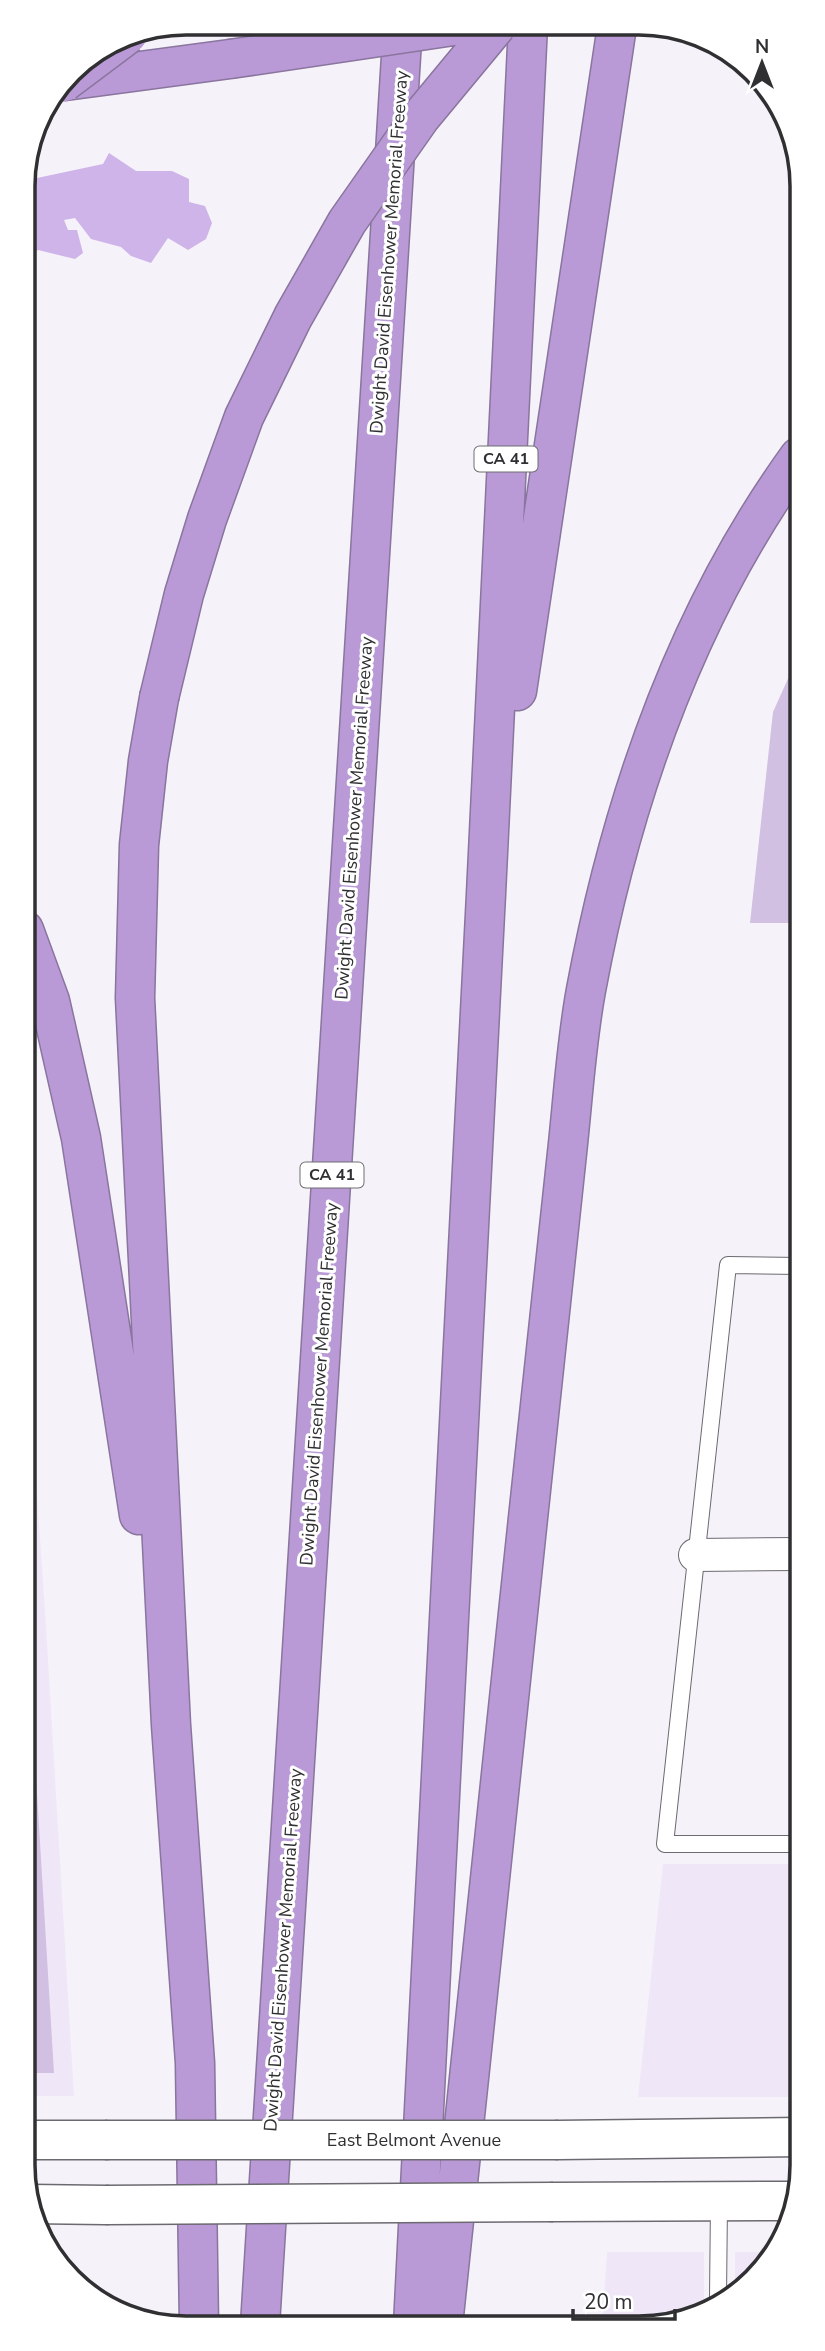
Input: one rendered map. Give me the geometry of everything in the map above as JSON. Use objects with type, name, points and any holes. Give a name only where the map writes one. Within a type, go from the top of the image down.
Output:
[{"type":"highway","points":[[79,79],[388,35]]},
{"type":"highway","name":"Dwight David Eisenhower Memorial Freeway","points":[[261,2316],[402,35]]},
{"type":"highway","points":[[199,2316],[195,2063],[171,1724],[135,998],[139,845],[148,761],[159,698],[184,594],[207,519],[244,417],[293,317],[347,222],[420,118],[489,35]]},
{"type":"highway","name":"CA 41","points":[[413,2316],[527,35]]},
{"type":"highway","points":[[486,894],[616,35]]},
{"type":"highway","points":[[444,2316],[585,994],[612,870],[642,774],[680,669],[745,541],[790,471]]},
{"type":"highway","points":[[35,960],[50,1001],[82,1138],[171,1724]]},
{"type":"main road","name":"East Belmont Avenue","points":[[35,2140],[790,2137]]},
{"type":"main road","points":[[41,2204],[785,2202]]},
{"type":"street","points":[[695,1555],[790,1555]]},
{"type":"lane","points":[[790,1266],[728,1265],[665,1844],[790,1844]]},
{"type":"lane","points":[[719,2202],[719,2293]]},
{"type":"shaded area","points":[[109,153],[136,171],[172,171],[189,179],[189,202],[205,206],[212,223],[206,239],[188,250],[168,238],[151,263],[131,256],[121,247],[91,239],[75,218],[64,220],[68,230],[77,230],[83,253],[75,259],[35,251],[35,178],[103,164]]},
{"type":"shaded area","points":[[790,674],[790,923],[750,923],[773,712]]},
{"type":"shaded area","points":[[35,1468],[45,1609],[74,2096],[35,2096]]},
{"type":"shaded area","points":[[35,1760],[54,2073],[35,2073]]},
{"type":"shaded area","points":[[663,1864],[790,1864],[790,2097],[638,2097]]},
{"type":"shaded area","points":[[607,2252],[704,2252],[704,2302],[678,2311],[649,2316],[603,2316]]},
{"type":"shaded area","points":[[735,2252],[763,2252],[753,2265],[735,2282]]}]
